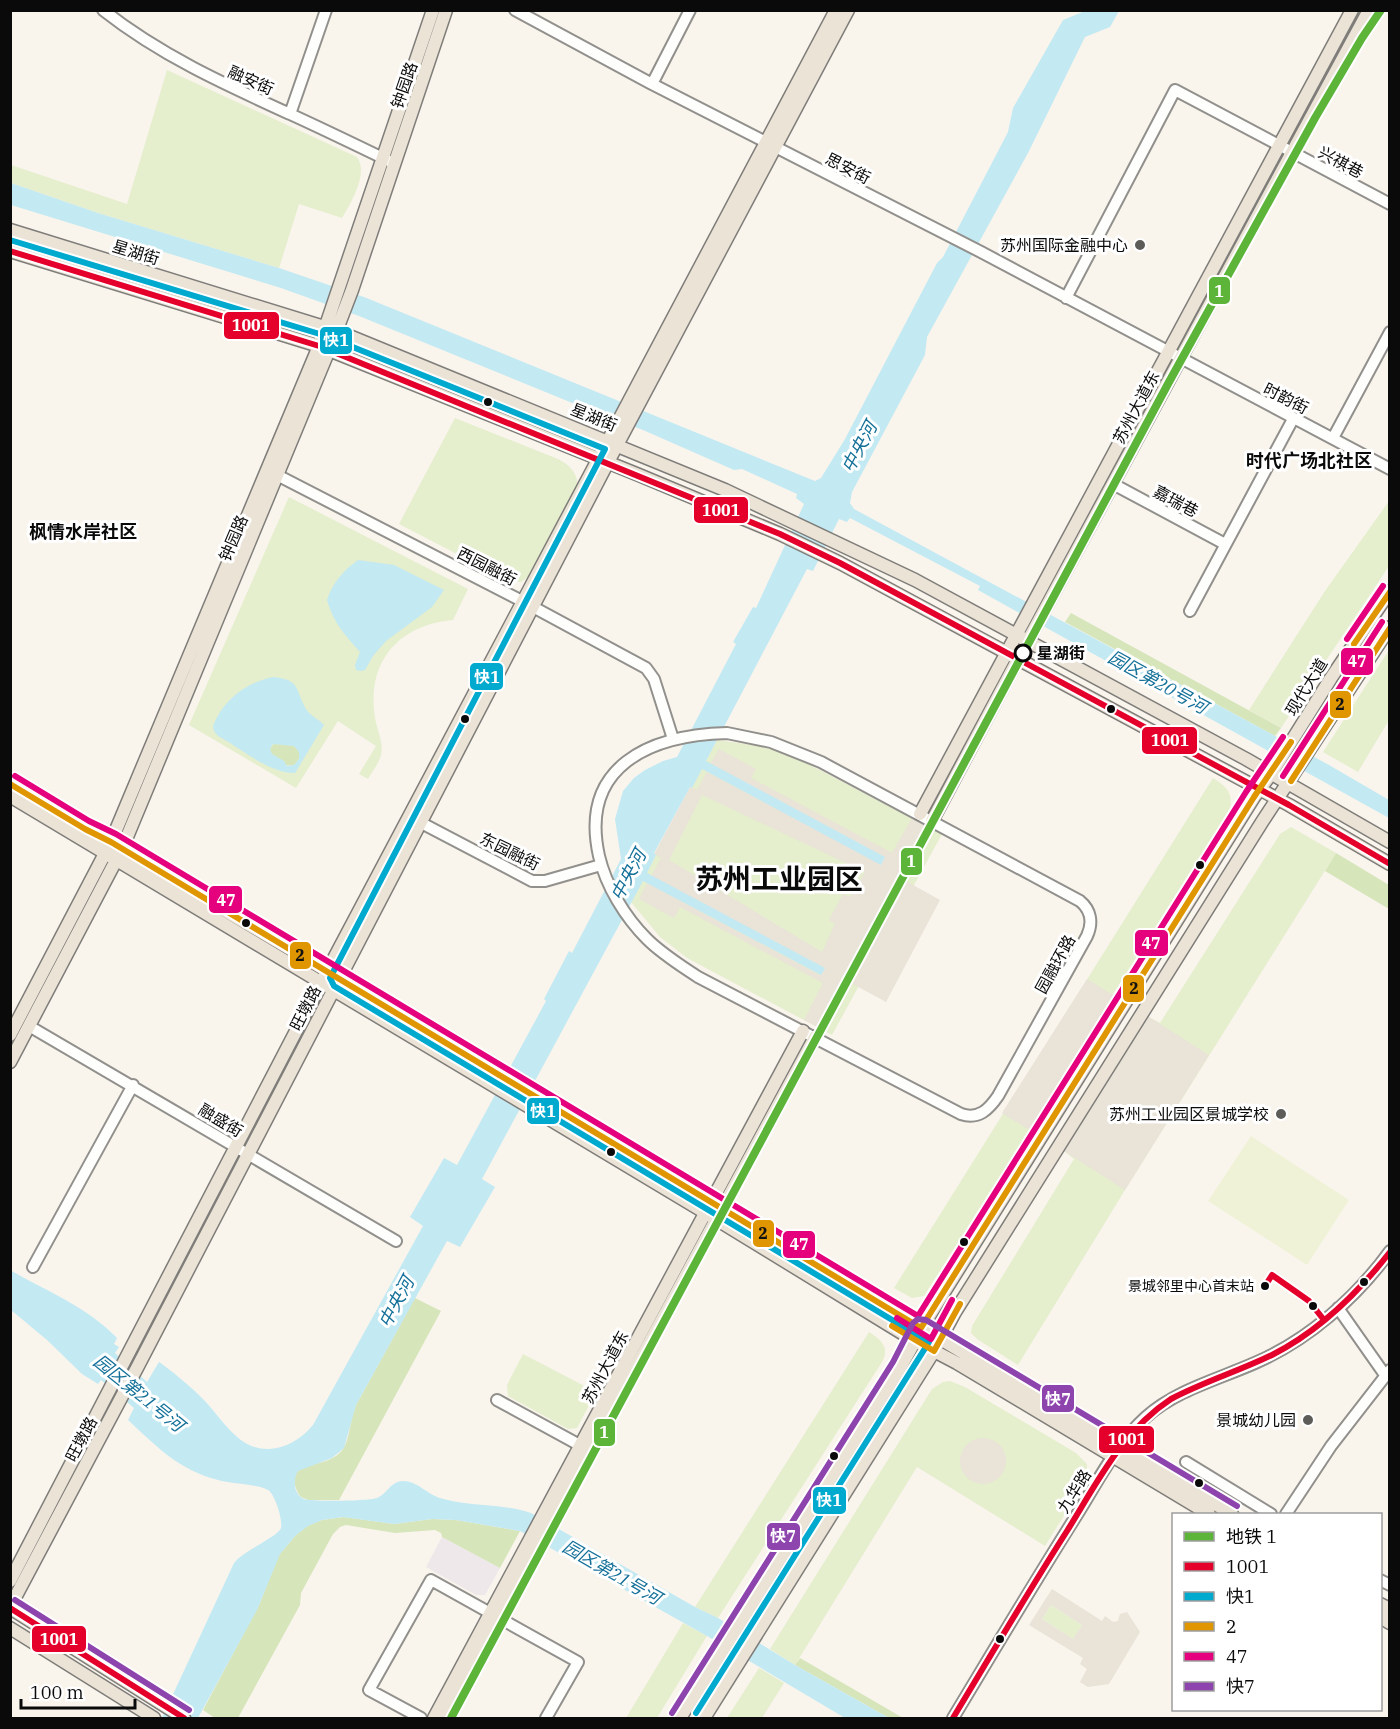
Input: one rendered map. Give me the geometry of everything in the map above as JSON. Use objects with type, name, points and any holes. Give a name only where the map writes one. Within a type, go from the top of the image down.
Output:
[{"type":"main road","name":"钟园路","points":[[10,1062],[114,854],[277,476],[347,286],[389,160],[433,10]]},
{"type":"main road","name":"钟园路","points":[[389,160],[446,10]]},
{"type":"main road","name":"旺墩路","points":[[771,145],[836,10]]},
{"type":"main road","name":"旺墩路","points":[[10,1608],[333,990],[334,975],[527,604],[771,145],[848,10]]},
{"type":"main road","name":"苏州大道东","points":[[920,814],[1352,10]]},
{"type":"main road","name":"苏州大道东","points":[[932,821],[1369,10]]},
{"type":"main road","name":"星湖街","points":[[10,230],[331,329],[613,442],[724,490],[915,580],[1271,774],[1389,842]]},
{"type":"main road","points":[[10,251],[324,349],[603,460],[780,534],[826,556],[1260,789],[1389,864]]},
{"type":"main road","name":"钟园路","points":[[10,1035],[114,854],[111,842],[324,349]]},
{"type":"main road","name":"现代大道","points":[[681,1719],[901,1366],[921,1328],[1260,789],[1389,591]]},
{"type":"main road","points":[[704,1719],[934,1351],[980,1272],[1389,627]]},
{"type":"main road","points":[[10,784],[111,842]]},
{"type":"main road","points":[[10,796],[334,975],[500,1082]]},
{"type":"main road","points":[[114,854],[321,983],[500,1082],[714,1211],[941,1339],[1117,1452],[1206,1513]]},
{"type":"main road","name":"旺墩路","points":[[10,1581],[321,983],[334,975]]},
{"type":"main road","name":"苏州大道东","points":[[714,1211],[803,1031]]},
{"type":"main road","name":"苏州大道东","points":[[446,1719],[496,1616],[714,1211],[815,1037]]},
{"type":"main road","points":[[714,1211],[915,1341],[1228,1513]]},
{"type":"main road","points":[[10,1608],[184,1719]]},
{"type":"main road","name":"苏州大道东","points":[[434,1719],[496,1616]]},
{"type":"main road","points":[[10,1628],[154,1719]]},
{"type":"street","name":"融安街","points":[[103,10],[148,43],[226,86],[389,160]]},
{"type":"street","points":[[290,114],[326,10]]},
{"type":"street","name":"思安街","points":[[514,10],[652,84],[981,252],[1168,353]]},
{"type":"street","points":[[652,84],[690,10]]},
{"type":"street","name":"兴祺巷","points":[[1066,298],[1175,90],[1389,204]]},
{"type":"street","points":[[1333,438],[1389,333]]},
{"type":"street","name":"时韵街","points":[[1168,353],[1333,438],[1389,470]]},
{"type":"street","points":[[1190,611],[1293,419]]},
{"type":"street","name":"西园融街","points":[[277,476],[527,604],[646,668],[654,679],[679,738]]},
{"type":"street","name":"嘉瑞巷","points":[[1113,484],[1225,544]]},
{"type":"street","name":"园融环路","points":[[727,733],[771,742],[807,755],[1083,903],[1090,919],[1087,936],[999,1096],[988,1109],[980,1114],[969,1116],[961,1114],[738,998],[680,965],[647,939],[629,918],[603,868],[595,833],[599,800],[606,785],[620,766],[631,757],[679,738],[727,733]]},
{"type":"street","name":"东园融街","points":[[415,819],[531,881],[545,881],[603,868]]},
{"type":"street","name":"融盛街","points":[[29,1026],[133,1084],[396,1241]]},
{"type":"street","points":[[33,1267],[133,1084]]},
{"type":"street","name":"九华路","points":[[953,1719],[1027,1595],[1117,1452],[1138,1425],[1160,1407],[1192,1389],[1282,1350],[1338,1308],[1367,1279],[1389,1251]]},
{"type":"street","points":[[1287,1513],[1331,1446],[1387,1372],[1338,1308]]},
{"type":"street","points":[[497,1400],[586,1449]]},
{"type":"street","points":[[1185,1462],[1268,1513]]},
{"type":"street","points":[[421,1719],[369,1690],[431,1580],[578,1662],[546,1719]]},
{"type":"shaded area","points":[[719,749],[756,769],[751,778],[892,853],[912,818],[934,829],[906,881],[940,900],[886,1002],[851,983],[825,1031],[804,1020],[823,983],[680,907],[674,918],[639,899],[647,883],[820,975],[825,968],[651,876],[661,858],[654,854],[690,787],[697,790],[707,772],[881,864],[885,857],[710,764]],"holes":[[[702,795],[865,872],[850,897],[843,894],[829,920],[835,924],[822,952],[669,860]]]},
{"type":"shaded area","points":[[1087,979],[1121,1000],[1036,1134],[1002,1113]]},
{"type":"shaded area","points":[[1149,1017],[1209,1055],[1125,1190],[1064,1151]]},
{"type":"shaded area","points":[[983,1438],[992,1439],[1000,1444],[1005,1452],[1005,1470],[1000,1478],[992,1483],[983,1484],[974,1483],[966,1478],[961,1470],[960,1461],[961,1452],[966,1444],[974,1439]]},
{"type":"shaded area","points":[[442,1537],[500,1568],[485,1595],[476,1595],[426,1567]]},
{"type":"shaded area","points":[[1052,1589],[1102,1621],[1105,1616],[1113,1622],[1118,1621],[1120,1614],[1127,1612],[1140,1632],[1109,1684],[1088,1687],[1080,1682],[1087,1669],[1080,1664],[1083,1658],[1029,1625]],"holes":[[[1051,1605],[1082,1625],[1073,1639],[1042,1619]]]},
{"type":"green space","points":[[167,70],[357,157],[361,171],[360,179],[342,218],[299,204],[279,268],[98,213],[11,183],[11,165],[127,204]]},
{"type":"green space","points":[[455,418],[558,459],[570,467],[577,478],[577,488],[529,576],[521,582],[511,582],[399,524]]},
{"type":"green space","points":[[289,497],[468,589],[453,620],[433,623],[402,638],[381,664],[374,698],[375,718],[382,750],[379,761],[368,779],[359,774],[376,746],[338,721],[296,788],[189,725]]},
{"type":"green space","points":[[1389,501],[1389,566],[1281,728],[1249,710],[1325,591]]},
{"type":"green space","points":[[1071,613],[1281,728],[1275,736],[1065,622]]},
{"type":"green space","points":[[1389,650],[1389,720],[1358,772],[1323,752]]},
{"type":"green space","points":[[717,740],[760,746],[793,756],[942,834],[832,1035],[687,958],[660,937],[631,902]]},
{"type":"green space","points":[[274,744],[294,746],[299,752],[299,759],[294,765],[285,765],[284,761],[272,754],[270,749]]},
{"type":"green space","points":[[1213,778],[1230,794],[1230,810],[1113,994],[1121,1000],[1036,1134],[1029,1130],[924,1296],[912,1298],[894,1288]]},
{"type":"green space","points":[[1291,827],[1336,853],[1018,1365],[977,1339],[971,1333],[972,1326],[1074,1159],[1064,1151],[1149,1017],[1160,1023],[1280,834]]},
{"type":"green space","points":[[1336,853],[1389,885],[1389,909],[1325,871]]},
{"type":"green space","points":[[1251,1136],[1349,1200],[1307,1265],[1208,1201]]},
{"type":"green space","points":[[415,1298],[441,1311],[339,1500],[308,1500],[301,1497],[295,1487],[296,1475],[301,1469],[324,1462],[339,1454],[343,1449],[356,1405]]},
{"type":"green space","points":[[869,1332],[885,1348],[882,1362],[718,1618],[695,1607]]},
{"type":"green space","points":[[523,1354],[596,1392],[577,1428],[568,1429],[508,1396],[507,1385]]},
{"type":"green space","points":[[950,1381],[965,1387],[1076,1453],[1087,1464],[1087,1477],[1084,1484],[1045,1546],[917,1467],[795,1665],[770,1649],[932,1389],[943,1382]]},
{"type":"green space","points":[[344,1517],[394,1524],[432,1519],[456,1520],[520,1531],[500,1568],[442,1537],[441,1533],[435,1530],[395,1533],[346,1525],[340,1527],[333,1534],[301,1593],[300,1605],[238,1718],[215,1718],[203,1710],[260,1603],[278,1556],[307,1526],[322,1520]]},
{"type":"green space","points":[[1051,1605],[1082,1625],[1073,1639],[1042,1619]]},
{"type":"green space","points":[[683,1623],[707,1636],[657,1718],[626,1718]]},
{"type":"green space","points":[[800,1658],[903,1718],[889,1718],[795,1665]]},
{"type":"green space","points":[[759,1668],[784,1683],[762,1718],[727,1718]]},
{"type":"water","points":[[1085,11],[1119,11],[1110,27],[1085,37],[1028,153],[927,337],[925,355],[852,492],[850,503],[854,509],[1329,765],[1389,800],[1389,818],[978,590],[980,586],[850,518],[847,522],[839,519],[813,571],[807,569],[706,761],[885,857],[881,865],[702,769],[654,853],[656,855],[647,873],[825,968],[821,975],[643,881],[482,1179],[495,1187],[460,1247],[447,1241],[356,1405],[344,1448],[332,1458],[298,1471],[295,1482],[300,1497],[309,1500],[377,1498],[395,1483],[403,1481],[413,1483],[431,1494],[451,1501],[531,1513],[718,1618],[889,1718],[845,1718],[707,1636],[520,1531],[456,1520],[432,1519],[394,1524],[343,1517],[322,1520],[308,1526],[295,1536],[280,1554],[257,1610],[198,1718],[162,1718],[234,1563],[245,1553],[279,1532],[281,1519],[278,1507],[268,1490],[204,1476],[180,1464],[149,1439],[128,1420],[134,1408],[101,1380],[98,1384],[82,1374],[47,1340],[11,1310],[10,1270],[93,1317],[117,1338],[114,1344],[119,1347],[115,1353],[147,1382],[159,1362],[162,1364],[205,1401],[232,1432],[246,1443],[266,1449],[276,1448],[296,1440],[305,1433],[313,1425],[423,1226],[410,1217],[444,1158],[457,1165],[546,1001],[544,999],[569,951],[572,953],[621,859],[615,819],[623,791],[634,778],[645,770],[677,757],[736,644],[733,642],[753,607],[756,608],[804,504],[796,498],[797,494],[742,469],[734,470],[643,430],[359,316],[281,288],[11,205],[11,183],[98,213],[279,268],[364,297],[815,481],[821,478],[845,439],[937,263],[943,257],[1008,132],[1013,108],[1063,20]]},
{"type":"water","points":[[358,560],[394,565],[444,590],[432,607],[386,641],[365,670],[361,671],[356,670],[355,665],[360,652],[336,622],[327,600],[339,577]]},
{"type":"water","points":[[283,678],[293,683],[308,711],[324,725],[295,773],[275,769],[265,764],[218,736],[214,731],[213,726],[217,717],[229,700],[245,688],[264,679]],"holes":[[[273,744],[294,746],[299,752],[299,759],[294,765],[287,766],[284,761],[272,754],[270,749]]]},
{"type":"metro line","name":"1","points":[[451,1718],[1169,382],[1315,118],[1381,10]]},
{"type":"transit line","name":"快1","points":[[10,240],[323,335],[605,449],[330,978],[334,986],[929,1342],[696,1713]]},
{"type":"transit line","name":"1001","points":[[10,251],[319,346],[780,534],[840,563],[1289,805],[1390,864]]},
{"type":"transit line","name":"47","points":[[1347,639],[1383,586]]},
{"type":"transit line","name":"2","points":[[1354,644],[1390,592]]},
{"type":"transit line","name":"47","points":[[1283,776],[1382,622]]},
{"type":"transit line","name":"2","points":[[1291,781],[1390,628]]},
{"type":"transit line","name":"47","points":[[15,776],[89,821],[116,834],[918,1316],[1246,792],[1283,737]]},
{"type":"transit line","name":"2","points":[[10,784],[111,842],[921,1328],[1254,797],[1291,742]]},
{"type":"transit line","name":"1001","points":[[953,1718],[1100,1477],[1138,1426],[1171,1399],[1272,1355],[1306,1335],[1337,1310],[1390,1252]]},
{"type":"transit line","name":"1001","points":[[1265,1286],[1272,1275],[1309,1301],[1324,1320]]},
{"type":"transit line","name":"47","points":[[897,1318],[931,1339],[952,1300]]},
{"type":"transit line","name":"2","points":[[892,1326],[934,1351],[960,1304]]},
{"type":"transit line","name":"快7","points":[[672,1713],[893,1362],[913,1323],[918,1319],[926,1320],[1237,1506]]},
{"type":"transit line","name":"快7","points":[[15,1600],[189,1710]]},
{"type":"transit line","name":"1001","points":[[10,1608],[184,1718]]},
{"type":"place","name":"苏州国际金融中心","points":[[1140,245]]},
{"type":"place","name":"星湖街","points":[[1023,653]]},
{"type":"place","name":"苏州工业园区景城学校","points":[[1281,1114]]},
{"type":"place","name":"景城邻里中心首末站","points":[[1265,1286]]},
{"type":"place","name":"景城幼儿园","points":[[1308,1420]]},
{"type":"district","name":"时代广场北社区","points":[[1309,460]]},
{"type":"district","name":"枫情水岸社区","points":[[83,531]]},
{"type":"district","name":"苏州工业园区","points":[[779,878]]},
{"type":"water label","name":"中央河","points":[[859,447]]},
{"type":"water label","name":"园区第20号河","points":[[1158,682]]},
{"type":"water label","name":"中央河","points":[[628,875]]},
{"type":"water label","name":"中央河","points":[[396,1302]]},
{"type":"water label","name":"园区第21号河","points":[[139,1393]]},
{"type":"water label","name":"园区第21号河","points":[[612,1572]]}]
